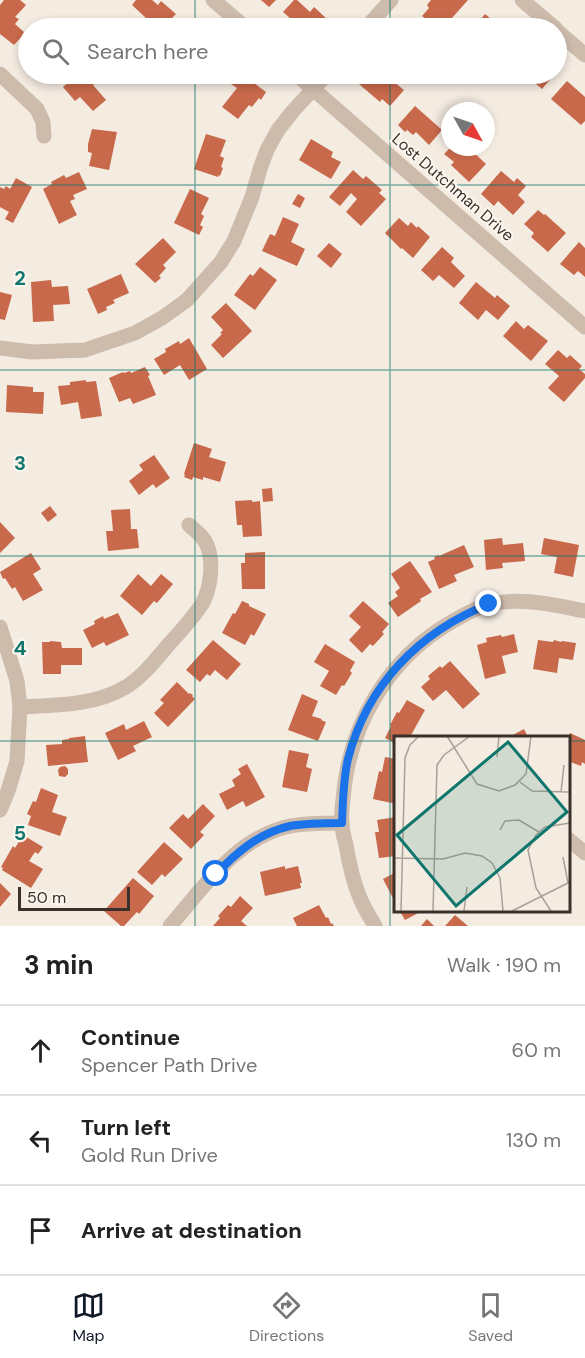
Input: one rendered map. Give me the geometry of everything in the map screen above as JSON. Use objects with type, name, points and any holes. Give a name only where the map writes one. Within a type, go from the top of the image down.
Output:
[{"type":"street","points":[[213,0],[234,18]]},
{"type":"street","points":[[375,18],[392,0]]},
{"type":"street","points":[[522,0],[543,18]]},
{"type":"street","points":[[567,39],[585,55]]},
{"type":"street","points":[[0,74],[37,108],[43,123],[44,136]]},
{"type":"street","name":"Lost Dutchman Drive","points":[[309,84],[585,327]]},
{"type":"street","points":[[0,348],[32,352],[86,350],[135,333],[162,318],[187,300],[220,262],[234,241],[252,197],[267,150],[278,130],[318,84]]},
{"type":"street","points":[[20,707],[77,703],[106,697],[139,677],[156,659],[203,602],[209,585],[211,564],[207,545],[200,534],[189,525]]},
{"type":"street","points":[[375,926],[361,900],[354,880],[342,823],[344,781],[349,757],[369,705],[402,661],[423,641],[467,613],[489,604],[509,602],[531,602],[585,610]]},
{"type":"street","points":[[0,627],[17,681],[20,707],[17,761],[0,810]]},
{"type":"street","points":[[170,926],[232,857],[247,845],[266,834],[289,826],[342,823]]},
{"type":"street","points":[[570,840],[585,853]]},
{"type":"building","points":[[4,0],[20,0],[26,5],[15,17],[18,18],[15,24],[18,27],[18,41],[14,45],[0,34],[0,5]]},
{"type":"building","points":[[136,0],[152,0],[158,5],[161,1],[176,14],[172,18],[146,18],[132,5]]},
{"type":"building","points":[[261,0],[276,0],[269,7]]},
{"type":"building","points":[[294,0],[297,0],[310,12],[314,7],[326,18],[290,18],[283,12]]},
{"type":"building","points":[[431,0],[468,0],[452,18],[424,18],[422,16],[429,8],[427,5]]},
{"type":"building","points":[[567,81],[585,97],[585,121],[581,125],[551,99],[564,84],[567,84]]},
{"type":"building","points":[[66,84],[95,84],[93,85],[106,100],[93,111],[80,97],[75,101],[63,87]]},
{"type":"building","points":[[231,84],[255,84],[266,92],[261,100],[259,98],[252,107],[249,105],[238,119],[222,107],[237,88]]},
{"type":"building","points":[[359,84],[396,84],[404,90],[390,106],[382,99],[380,102]]},
{"type":"building","points":[[536,84],[546,84],[542,89]]},
{"type":"building","points":[[415,106],[441,131],[429,145],[416,132],[413,135],[407,130],[405,132],[398,125]]},
{"type":"building","points":[[92,129],[117,132],[109,170],[89,166],[92,153],[88,152],[88,144]]},
{"type":"building","points":[[206,134],[226,140],[220,156],[224,158],[221,167],[223,168],[218,177],[194,169]]},
{"type":"building","points":[[311,139],[333,152],[331,157],[341,162],[331,179],[299,160]]},
{"type":"building","points":[[446,156],[478,156],[486,164],[469,182],[451,165],[454,162]]},
{"type":"building","points":[[353,170],[363,179],[366,176],[382,190],[379,193],[386,199],[361,226],[346,212],[357,199],[351,193],[340,206],[329,197]]},
{"type":"building","points":[[501,171],[514,182],[517,178],[526,186],[518,195],[525,202],[513,215],[498,201],[494,206],[481,194]]},
{"type":"building","points":[[79,172],[87,189],[73,195],[75,199],[70,201],[77,215],[59,224],[43,189],[64,175],[66,178]]},
{"type":"building","points":[[16,178],[32,187],[13,223],[5,219],[9,212],[0,207],[0,187],[4,189],[6,186],[10,189]]},
{"type":"building","points":[[190,189],[209,198],[201,214],[204,216],[200,225],[203,227],[199,235],[174,223]]},
{"type":"building","points":[[298,194],[305,198],[300,208],[292,204]]},
{"type":"building","points":[[538,210],[566,233],[548,252],[531,237],[534,233],[524,224]]},
{"type":"building","points":[[283,217],[299,224],[291,242],[305,249],[297,266],[262,251],[270,234],[275,236]]},
{"type":"building","points":[[399,218],[408,226],[411,222],[417,228],[418,226],[430,237],[413,258],[385,233]]},
{"type":"building","points":[[163,238],[176,252],[163,265],[166,268],[159,276],[161,278],[155,283],[135,264]]},
{"type":"building","points":[[579,242],[585,248],[585,277],[578,271],[574,275],[560,264]]},
{"type":"building","points":[[329,243],[342,254],[331,268],[317,256]]},
{"type":"building","points":[[442,247],[454,258],[451,262],[465,276],[454,288],[439,275],[433,281],[421,270]]},
{"type":"building","points":[[260,267],[277,280],[255,310],[234,295],[250,274],[253,276]]},
{"type":"building","points":[[121,274],[129,293],[113,300],[115,303],[98,314],[87,289]]},
{"type":"building","points":[[51,280],[52,287],[68,286],[70,304],[53,305],[54,321],[33,322],[31,282]]},
{"type":"building","points":[[476,282],[495,298],[497,295],[510,306],[498,320],[486,310],[478,320],[459,303]]},
{"type":"building","points":[[0,292],[12,295],[5,320],[0,319]]},
{"type":"building","points":[[226,303],[252,331],[223,358],[211,345],[223,330],[211,317]]},
{"type":"building","points":[[516,321],[524,329],[528,325],[548,341],[531,361],[503,336]]},
{"type":"building","points":[[189,338],[207,369],[189,380],[180,365],[164,375],[154,359],[166,352],[165,349]]},
{"type":"building","points":[[558,350],[567,358],[570,355],[582,366],[579,369],[585,374],[585,378],[564,402],[548,388],[559,376],[545,364]]},
{"type":"building","points":[[145,367],[156,395],[133,404],[130,398],[119,402],[109,378]]},
{"type":"building","points":[[86,380],[86,382],[96,381],[102,416],[81,419],[78,402],[61,405],[58,386]]},
{"type":"building","points":[[7,385],[33,387],[33,392],[44,392],[43,414],[6,412]]},
{"type":"building","points":[[194,443],[212,449],[209,457],[226,462],[220,482],[203,477],[203,480],[193,477],[192,480],[184,477]]},
{"type":"building","points":[[154,455],[170,478],[156,488],[153,484],[139,495],[129,481],[143,470],[139,465]]},
{"type":"building","points":[[272,488],[273,501],[263,502],[262,489]]},
{"type":"building","points":[[252,500],[252,502],[260,501],[262,536],[243,537],[242,525],[237,525],[235,501]]},
{"type":"building","points":[[50,506],[57,515],[48,522],[41,513]]},
{"type":"building","points":[[130,509],[131,529],[137,529],[139,548],[108,551],[106,531],[113,531],[111,510]]},
{"type":"building","points":[[0,522],[15,538],[0,553]]},
{"type":"building","points":[[502,538],[503,545],[523,543],[525,561],[502,563],[503,568],[486,570],[484,540]]},
{"type":"building","points":[[544,538],[579,545],[573,577],[554,573],[557,557],[541,554]]},
{"type":"building","points":[[464,545],[474,567],[454,575],[457,581],[439,589],[428,562],[435,559],[434,557]]},
{"type":"building","points":[[265,552],[265,589],[242,589],[241,563],[245,563],[245,553]]},
{"type":"building","points":[[31,553],[41,569],[33,574],[43,590],[23,601],[15,587],[12,589],[0,572]]},
{"type":"building","points":[[410,561],[432,592],[398,617],[388,603],[398,596],[395,592],[400,588],[391,574]]},
{"type":"building","points":[[138,574],[151,586],[161,574],[173,584],[157,603],[154,601],[142,615],[120,596]]},
{"type":"building","points":[[242,601],[266,614],[254,636],[251,634],[245,645],[222,633]]},
{"type":"building","points":[[363,601],[389,624],[382,632],[384,634],[373,646],[370,644],[362,653],[349,640],[361,627],[349,616]]},
{"type":"building","points":[[118,613],[129,635],[106,646],[104,642],[92,648],[83,630],[95,624],[94,621],[103,616],[104,619]]},
{"type":"building","points":[[514,634],[518,652],[502,656],[506,673],[485,679],[477,645],[487,642],[486,638]]},
{"type":"building","points":[[213,640],[241,664],[227,680],[215,670],[210,676],[207,674],[200,682],[186,670]]},
{"type":"building","points":[[538,640],[576,643],[573,660],[559,658],[557,673],[533,669]]},
{"type":"building","points":[[42,642],[61,642],[62,648],[82,648],[82,665],[61,665],[61,674],[43,674]]},
{"type":"building","points":[[325,644],[355,662],[350,671],[352,673],[336,695],[320,686],[329,671],[314,662]]},
{"type":"building","points":[[450,661],[480,694],[463,709],[446,690],[433,701],[421,687],[430,679],[428,676]]},
{"type":"building","points":[[177,682],[195,699],[168,727],[154,713],[164,703],[160,700]]},
{"type":"building","points":[[302,694],[318,701],[312,716],[326,722],[318,741],[288,730]]},
{"type":"building","points":[[407,700],[425,710],[411,736],[394,736],[394,743],[385,738],[397,712],[399,713]]},
{"type":"building","points":[[144,721],[152,737],[133,746],[136,751],[118,760],[105,733],[124,724],[126,730]]},
{"type":"building","points":[[524,729],[528,736],[511,736]]},
{"type":"building","points":[[570,733],[585,740],[585,764],[582,762],[581,766],[570,762]]},
{"type":"building","points":[[85,736],[88,762],[48,766],[46,745],[62,744],[62,740]]},
{"type":"building","points":[[289,750],[309,754],[306,767],[312,769],[307,792],[282,787]]},
{"type":"building","points":[[385,757],[394,759],[394,804],[373,799],[379,771],[382,772]]},
{"type":"building","points":[[247,764],[265,797],[246,807],[243,801],[227,810],[219,794],[235,786],[232,780],[241,774],[238,769]]},
{"type":"building","points":[[65,766],[68,774],[65,777],[59,776],[58,770]]},
{"type":"building","points":[[41,788],[58,795],[52,812],[67,817],[60,836],[28,825],[31,816],[27,814],[33,801],[36,802]]},
{"type":"building","points":[[203,804],[215,816],[200,832],[204,835],[191,849],[169,828],[183,814],[188,819]]},
{"type":"building","points":[[394,817],[394,856],[379,858],[375,832],[379,832],[377,820]]},
{"type":"building","points":[[23,835],[43,847],[38,854],[35,852],[29,861],[43,869],[31,888],[2,870],[1,867],[13,846],[15,848]]},
{"type":"building","points":[[164,842],[183,859],[165,877],[162,874],[152,885],[137,872]]},
{"type":"building","points":[[285,866],[285,869],[298,866],[301,888],[265,896],[260,872]]},
{"type":"building","points":[[394,873],[394,900],[383,879]]},
{"type":"building","points":[[133,878],[154,896],[139,914],[137,912],[124,926],[121,926],[104,911]]},
{"type":"building","points":[[0,883],[11,894],[0,907]]},
{"type":"building","points":[[240,896],[253,908],[241,921],[247,926],[213,926],[220,918],[218,916],[228,905],[231,907]]},
{"type":"building","points":[[319,905],[326,918],[328,917],[334,926],[297,926],[293,918]]},
{"type":"building","points":[[400,911],[422,911],[405,920]]},
{"type":"building","points":[[455,915],[468,926],[445,926]]},
{"type":"building","points":[[427,919],[434,926],[421,926]]},
{"type":"route","points":[[216,874],[232,857],[266,834],[289,826],[342,823],[344,781],[349,757],[369,705],[383,684],[423,641],[467,613],[489,604]]}]
